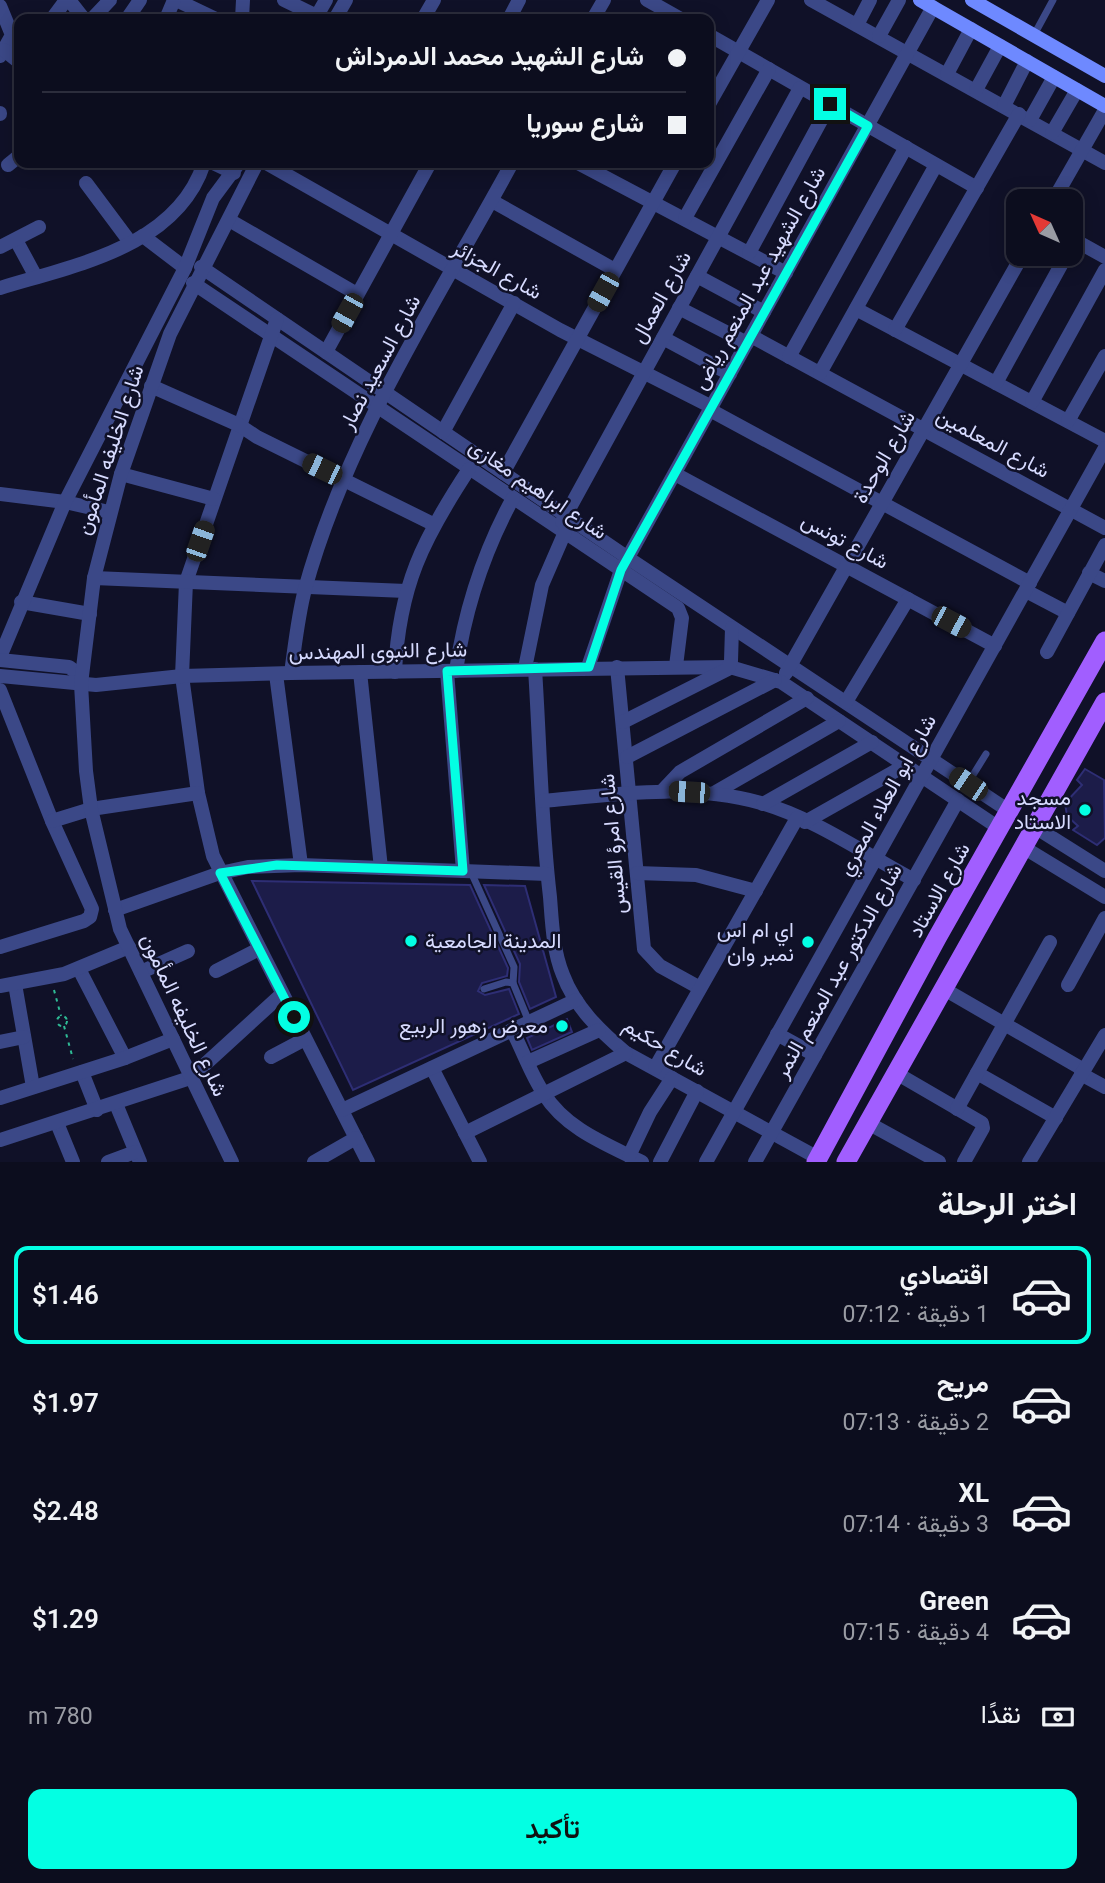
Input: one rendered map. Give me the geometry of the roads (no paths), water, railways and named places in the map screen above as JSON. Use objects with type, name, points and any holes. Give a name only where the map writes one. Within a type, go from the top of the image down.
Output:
[{"type":"main road","points":[[972,0],[1102,74],[1082,92]]},
{"type":"main road","points":[[927,4],[1082,92],[1105,108]]},
{"type":"main road","name":"شارع الاستاد","points":[[817,1160],[937,938],[1102,651]]},
{"type":"main road","points":[[846,1162],[1105,702]]},
{"type":"main road","points":[[937,938],[942,948],[951,953],[966,947]]},
{"type":"main road","points":[[888,1031],[904,1031],[913,1042]]},
{"type":"street","points":[[56,14],[68,0],[80,14]]},
{"type":"street","points":[[97,14],[110,0]]},
{"type":"street","points":[[175,0],[205,14]]},
{"type":"street","points":[[285,0],[311,14]]},
{"type":"street","points":[[647,0],[669,14]]},
{"type":"street","points":[[714,95],[768,0]]},
{"type":"street","points":[[812,0],[1105,163]]},
{"type":"street","points":[[857,24],[870,0]]},
{"type":"street","points":[[879,36],[899,0]]},
{"type":"street","name":"شارع الشهيد عبد المنعم رياض","points":[[589,667],[625,564],[908,52],[927,4]]},
{"type":"street","points":[[0,6],[12,35],[2,53]]},
{"type":"street","points":[[947,74],[971,29]]},
{"type":"street","points":[[714,38],[977,188]]},
{"type":"street","points":[[975,90],[1000,46]]},
{"type":"street","points":[[1004,106],[1027,61]]},
{"type":"street","points":[[714,167],[769,69]]},
{"type":"street","points":[[895,330],[977,188],[1054,77]]},
{"type":"street","name":"شارع العمال","points":[[530,668],[542,585],[563,525],[800,88]]},
{"type":"street","points":[[1052,133],[1082,92]]},
{"type":"street","points":[[749,253],[830,104]]},
{"type":"street","points":[[1060,189],[1105,108]]},
{"type":"street","points":[[789,357],[906,147]]},
{"type":"street","points":[[820,373],[936,165]]},
{"type":"street","points":[[0,288],[104,255],[137,239],[176,212],[189,196],[202,168]]},
{"type":"street","name":"شارع الخليفه المأمون","points":[[0,658],[21,602],[65,502],[185,268],[213,198],[237,168]]},
{"type":"street","name":"شارع الخليفه المأمون","points":[[232,1162],[129,947],[115,910],[91,809],[81,684],[94,578],[121,474],[170,334],[201,267],[237,206],[255,168]]},
{"type":"street","name":"شارع الجزائر","points":[[275,168],[453,270],[711,408],[1028,587],[1068,613]]},
{"type":"street","points":[[326,352],[427,168]]},
{"type":"street","name":"شارع السعيد نصار","points":[[291,673],[306,587],[344,480],[384,392],[509,168]]},
{"type":"street","points":[[591,168],[634,194],[653,200],[786,274]]},
{"type":"street","points":[[503,473],[672,168]]},
{"type":"street","points":[[685,218],[713,168]]},
{"type":"street","points":[[86,183],[137,239],[185,268]]},
{"type":"street","points":[[213,198],[228,194],[237,206]]},
{"type":"street","points":[[492,201],[615,270]]},
{"type":"street","points":[[229,220],[357,294]]},
{"type":"street","points":[[0,247],[39,227]]},
{"type":"street","points":[[16,240],[36,277]]},
{"type":"street","points":[[1083,246],[1105,257]]},
{"type":"street","name":"شارع الوحدة","points":[[778,681],[790,665],[1016,266]]},
{"type":"street","points":[[996,383],[1060,266]]},
{"type":"street","name":"شارع ابراهيم مغازى","points":[[201,267],[503,473],[563,525]]},
{"type":"street","points":[[1032,402],[1105,270]]},
{"type":"street","points":[[697,276],[764,312]]},
{"type":"street","name":"شارع ابراهيم مغازى","points":[[193,283],[513,498],[563,525],[732,628],[846,702],[968,784],[1004,820]]},
{"type":"street","points":[[443,432],[514,303]]},
{"type":"street","name":"شارع المعلمين","points":[[679,308],[820,373],[1105,528]]},
{"type":"street","points":[[856,309],[1105,440]]},
{"type":"street","points":[[277,319],[186,582],[181,676],[198,793],[220,873],[368,1162]]},
{"type":"street","points":[[663,338],[730,374]]},
{"type":"street","points":[[1068,421],[1105,356]]},
{"type":"street","points":[[151,386],[239,425],[249,433],[433,524]]},
{"type":"street","name":"شارع ابو العلاء المعري","points":[[706,1162],[1071,509],[1101,464],[1105,448]]},
{"type":"street","points":[[395,672],[406,591],[433,524],[469,469]]},
{"type":"street","points":[[121,474],[214,499]]},
{"type":"street","name":"شارع تونس","points":[[675,474],[995,646]]},
{"type":"street","points":[[0,494],[65,502],[109,512]]},
{"type":"street","points":[[467,871],[452,671],[470,598],[486,552],[513,498]]},
{"type":"street","points":[[1046,652],[1105,545]]},
{"type":"street","name":"شارع ابراهيم مغازى","points":[[625,564],[681,613],[676,666]]},
{"type":"street","points":[[1089,573],[1105,582]]},
{"type":"street","points":[[94,578],[406,591]]},
{"type":"street","points":[[846,702],[908,599]]},
{"type":"street","points":[[21,602],[90,614]]},
{"type":"street","points":[[730,667],[732,628]]},
{"type":"street","points":[[0,658],[69,667],[79,676],[81,684]]},
{"type":"street","points":[[676,666],[730,667],[778,681],[958,800],[1004,820]]},
{"type":"street","name":"شارع النبوى المهندس","points":[[0,676],[81,684],[181,676],[676,666]]},
{"type":"street","name":"شارع امرؤ القيس","points":[[617,667],[644,949],[660,966],[700,988]]},
{"type":"street","points":[[623,722],[730,667]]},
{"type":"street","name":"شارع حكيم","points":[[530,668],[555,944],[562,975],[576,1000],[599,1030],[626,1053],[772,1132],[817,1160]]},
{"type":"street","points":[[360,672],[382,868]]},
{"type":"street","points":[[275,674],[301,865]]},
{"type":"street","points":[[627,757],[778,681]]},
{"type":"street","points":[[0,690],[52,821],[92,909],[90,916],[0,947]]},
{"type":"street","points":[[663,790],[680,772],[807,698]]},
{"type":"street","points":[[714,793],[839,721]]},
{"type":"street","points":[[763,804],[872,742]]},
{"type":"street","points":[[655,1069],[756,891],[801,820],[906,765]]},
{"type":"street","points":[[543,801],[663,790],[714,793],[763,804],[801,820],[914,880]]},
{"type":"street","points":[[52,821],[91,809],[198,793]]},
{"type":"street","name":"شارع الدكتور عبد المنعم النمر","points":[[755,1162],[958,800]]},
{"type":"street","points":[[1035,827],[1105,871]]},
{"type":"street","points":[[1023,847],[1105,897]]},
{"type":"street","points":[[115,910],[220,873],[248,867],[301,865],[547,874]]},
{"type":"street","points":[[637,873],[696,875],[756,891]]},
{"type":"street","points":[[1068,985],[1105,918]]},
{"type":"street","points":[[957,1108],[1051,942]]},
{"type":"street","points":[[33,1087],[24,1037],[7,985],[50,978],[79,969],[129,947]]},
{"type":"street","points":[[216,971],[259,949]]},
{"type":"street","points":[[141,972],[188,951]]},
{"type":"street","points":[[79,969],[125,1058]]},
{"type":"street","points":[[944,989],[1105,1087]]},
{"type":"street","points":[[0,1140],[116,1104],[190,1077],[282,994]]},
{"type":"street","points":[[342,1110],[576,1000]]},
{"type":"street","points":[[512,1030],[544,1094],[579,1130],[635,1159],[650,1112],[672,1078]]},
{"type":"street","points":[[528,1062],[599,1030]]},
{"type":"street","points":[[778,1034],[815,1055]]},
{"type":"street","points":[[1029,1162],[1105,1035]]},
{"type":"street","points":[[0,1042],[24,1037]]},
{"type":"street","points":[[271,1056],[305,1039]]},
{"type":"street","points":[[0,1098],[173,1040]]},
{"type":"street","points":[[465,1133],[626,1053]]},
{"type":"street","points":[[432,1068],[480,1162]]},
{"type":"street","points":[[80,1073],[97,1110]]},
{"type":"street","points":[[896,1073],[983,1125],[964,1162]]},
{"type":"street","points":[[977,1073],[1056,1118]]},
{"type":"street","points":[[660,1162],[697,1091]]},
{"type":"street","points":[[108,1162],[138,1157],[116,1104]]},
{"type":"street","points":[[57,1123],[73,1162]]},
{"type":"street","points":[[868,1123],[939,1162]]},
{"type":"street","points":[[314,1162],[356,1138]]},
{"type":"lane","points":[[1034,35],[1053,0]]},
{"type":"lane","points":[[968,784],[986,754]]},
{"type":"lane","points":[[467,871],[514,967],[513,984],[529,1022]]},
{"type":"lane","points":[[484,989],[506,982],[513,984]]},
{"type":"place","name":"مسجد الاستاد","points":[[1085,810]]},
{"type":"place","name":"المدينة الجامعية","points":[[411,941]]},
{"type":"place","name":"اي ام اس نمبر وان","points":[[808,942]]},
{"type":"place","name":"معرض زهور الربيع","points":[[562,1026]]}]
